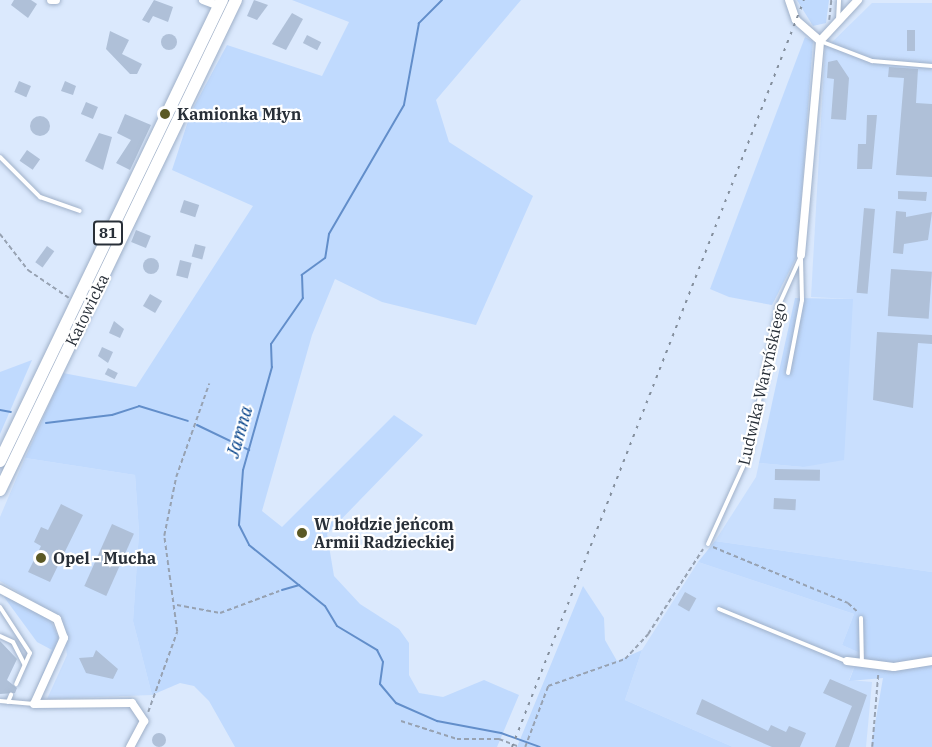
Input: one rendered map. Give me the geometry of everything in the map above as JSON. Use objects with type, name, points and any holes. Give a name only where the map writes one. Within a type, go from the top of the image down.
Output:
[{"type":"main road","name":"Katowicka","points":[[0,490],[236,0]]},
{"type":"main road","name":"Katowicka","points":[[0,461],[220,3]]},
{"type":"street","points":[[51,0],[56,0]]},
{"type":"street","points":[[203,0],[220,3]]},
{"type":"street","points":[[789,0],[796,20],[820,41],[833,21],[858,0]]},
{"type":"street","name":"Ludwika Waryńskiego","points":[[801,255],[820,41]]},
{"type":"street","points":[[0,589],[57,619],[64,638],[34,704],[125,702],[137,706],[144,721],[130,747]]},
{"type":"street","points":[[847,661],[879,667],[932,661]]},
{"type":"street","points":[[135,739],[139,747]]},
{"type":"lane","points":[[833,21],[839,0]]},
{"type":"lane","points":[[820,41],[872,61],[932,66]]},
{"type":"lane","points":[[0,157],[40,197],[81,211]]},
{"type":"lane","points":[[788,373],[802,300],[801,255]]},
{"type":"lane","name":"Ludwika Waryńskiego","points":[[708,543],[748,456],[778,307],[801,255]]},
{"type":"lane","points":[[0,607],[30,653],[16,684]]},
{"type":"lane","points":[[718,609],[847,661]]},
{"type":"lane","points":[[861,618],[862,665]]},
{"type":"lane","points":[[0,636],[13,642],[25,664]]},
{"type":"lane","points":[[8,702],[11,695]]},
{"type":"lane","points":[[0,701],[34,704]]},
{"type":"path","points":[[831,0],[833,21]]},
{"type":"path","points":[[0,234],[28,270],[76,301]]},
{"type":"path","points":[[144,721],[177,632],[176,604],[164,536],[176,477],[209,384]]},
{"type":"path","points":[[525,747],[548,686],[625,659],[648,634],[708,543],[848,603],[861,618]]},
{"type":"path","points":[[176,604],[220,613],[279,591]]},
{"type":"path","points":[[872,747],[879,667]]},
{"type":"path","points":[[401,721],[457,739],[500,739],[520,747]]},
{"type":"shaded area","points":[[292,0],[521,0],[436,100],[449,142],[533,196],[476,325],[382,302],[335,279],[312,335],[262,511],[282,527],[394,415],[423,435],[327,534],[334,576],[360,604],[399,629],[409,643],[409,675],[419,693],[443,697],[484,680],[519,695],[497,747],[235,747],[209,701],[194,686],[180,683],[152,695],[133,621],[139,532],[135,475],[25,458],[63,373],[136,387],[253,206],[172,170],[191,112],[227,45],[322,76],[349,22]]},
{"type":"shaded area","points":[[797,0],[829,0],[826,23],[813,26]]},
{"type":"shaded area","points":[[872,3],[932,3],[932,572],[715,541],[756,477],[759,463],[803,467],[852,299],[811,297],[825,49]]},
{"type":"shaded area","points":[[805,37],[813,41],[797,256],[772,305],[729,297],[710,289]]},
{"type":"shaded area","points":[[795,298],[853,299],[844,460],[803,467],[759,463]]},
{"type":"shaded area","points":[[32,360],[0,434],[0,372]]},
{"type":"shaded area","points":[[25,458],[135,475],[139,532],[133,621],[152,695],[47,699],[67,655],[61,618],[0,581],[0,517]]},
{"type":"shaded area","points":[[715,541],[932,572],[932,747],[871,747],[883,678],[849,681],[860,653],[842,645],[854,614],[698,562]]},
{"type":"shaded area","points":[[698,562],[854,614],[842,645],[860,653],[849,680],[872,682],[866,747],[733,747],[625,700],[642,650]]},
{"type":"shaded area","points":[[583,586],[604,618],[605,640],[617,661],[642,650],[625,700],[733,747],[517,747]]},
{"type":"shaded area","points":[[12,596],[49,617],[58,636],[58,647],[31,701],[52,650],[37,642],[4,597]]},
{"type":"building","points":[[14,0],[31,0],[37,4],[28,18],[11,5]]},
{"type":"building","points":[[154,0],[173,7],[168,22],[153,16],[149,23],[142,20]]},
{"type":"building","points":[[254,0],[268,5],[257,20],[247,16]]},
{"type":"building","points":[[292,13],[303,19],[286,50],[272,44]]},
{"type":"building","points":[[907,30],[915,30],[915,51],[907,51]]},
{"type":"building","points":[[110,31],[129,40],[122,54],[142,64],[137,74],[130,74],[106,49]]},
{"type":"building","points":[[169,34],[177,42],[169,50],[161,42]]},
{"type":"building","points":[[307,35],[321,42],[317,50],[303,43]]},
{"type":"building","points":[[837,60],[849,78],[846,120],[831,119],[834,79],[827,78],[828,62]]},
{"type":"building","points":[[889,67],[918,69],[916,103],[932,104],[932,177],[896,175],[904,78],[888,77]]},
{"type":"building","points":[[19,81],[31,86],[26,97],[14,92]]},
{"type":"building","points":[[65,81],[76,86],[73,95],[61,91]]},
{"type":"building","points":[[86,102],[98,107],[93,119],[81,114]]},
{"type":"building","points":[[125,114],[151,125],[130,170],[116,163],[131,140],[117,133]]},
{"type":"building","points":[[867,115],[877,115],[872,169],[857,169],[858,144],[866,144]]},
{"type":"building","points":[[36,116],[44,116],[50,122],[50,130],[44,136],[36,136],[30,130],[30,122]]},
{"type":"building","points":[[99,133],[112,137],[103,170],[85,161]]},
{"type":"building","points":[[27,150],[40,159],[33,170],[20,161]]},
{"type":"building","points":[[898,191],[927,192],[926,201],[898,199]]},
{"type":"building","points":[[184,200],[199,205],[195,217],[180,212]]},
{"type":"building","points":[[864,208],[875,209],[868,294],[857,293]]},
{"type":"building","points":[[896,211],[906,212],[906,217],[932,212],[928,240],[904,244],[903,254],[893,253]]},
{"type":"building","points":[[136,230],[151,236],[146,248],[131,242]]},
{"type":"building","points":[[195,244],[206,247],[202,259],[192,257]]},
{"type":"building","points":[[47,246],[54,251],[43,267],[35,262]]},
{"type":"building","points":[[148,258],[154,258],[159,266],[157,272],[148,274],[143,269],[143,263]]},
{"type":"building","points":[[180,260],[192,263],[188,278],[176,276]]},
{"type":"building","points":[[891,269],[932,272],[929,319],[888,316]]},
{"type":"building","points":[[150,294],[162,301],[155,313],[143,306]]},
{"type":"building","points":[[114,321],[124,329],[120,338],[109,333]]},
{"type":"building","points":[[877,332],[932,335],[932,344],[918,343],[913,408],[873,400]]},
{"type":"building","points":[[102,347],[113,352],[108,363],[98,356]]},
{"type":"building","points":[[108,368],[118,373],[115,379],[105,374]]},
{"type":"building","points":[[775,469],[820,470],[820,481],[775,480]]},
{"type":"building","points":[[774,498],[796,499],[795,510],[773,509]]},
{"type":"building","points":[[61,504],[83,515],[50,582],[28,572],[41,546],[34,542],[41,527],[48,530]]},
{"type":"building","points":[[112,524],[134,534],[106,596],[84,586]]},
{"type":"building","points":[[685,592],[696,598],[689,611],[678,605]]},
{"type":"building","points":[[0,641],[17,659],[7,680],[17,688],[15,693],[0,694]]},
{"type":"building","points":[[96,650],[118,669],[113,679],[86,673],[79,658],[93,657]]},
{"type":"building","points":[[830,679],[867,695],[849,747],[835,747],[852,706],[823,693]]},
{"type":"building","points":[[702,699],[768,731],[771,725],[786,732],[789,726],[806,733],[800,747],[772,747],[696,714]]},
{"type":"building","points":[[156,733],[162,733],[166,740],[162,747],[156,747],[152,743],[152,737]]},
{"type":"waterway","name":"Jamna","points":[[442,0],[419,23],[404,105],[329,234],[325,258],[302,275],[303,298],[271,344],[272,367],[243,470],[239,525],[249,545],[325,606],[337,626],[377,650],[383,662],[380,684],[396,703],[437,721],[501,733],[540,747]]},
{"type":"waterway","points":[[46,423],[112,415],[139,406],[188,421]]},
{"type":"waterway","points":[[0,410],[11,412]]},
{"type":"waterway","points":[[197,425],[249,450]]},
{"type":"waterway","points":[[282,590],[299,585]]},
{"type":"railway","points":[[512,747],[804,0]]},
{"type":"place","name":"Kamionka Młyn","points":[[165,114]]},
{"type":"place","name":"W hołdzie jeńcom Armii Radzieckiej","points":[[302,533]]},
{"type":"place","name":"Opel - Mucha","points":[[41,558]]}]
